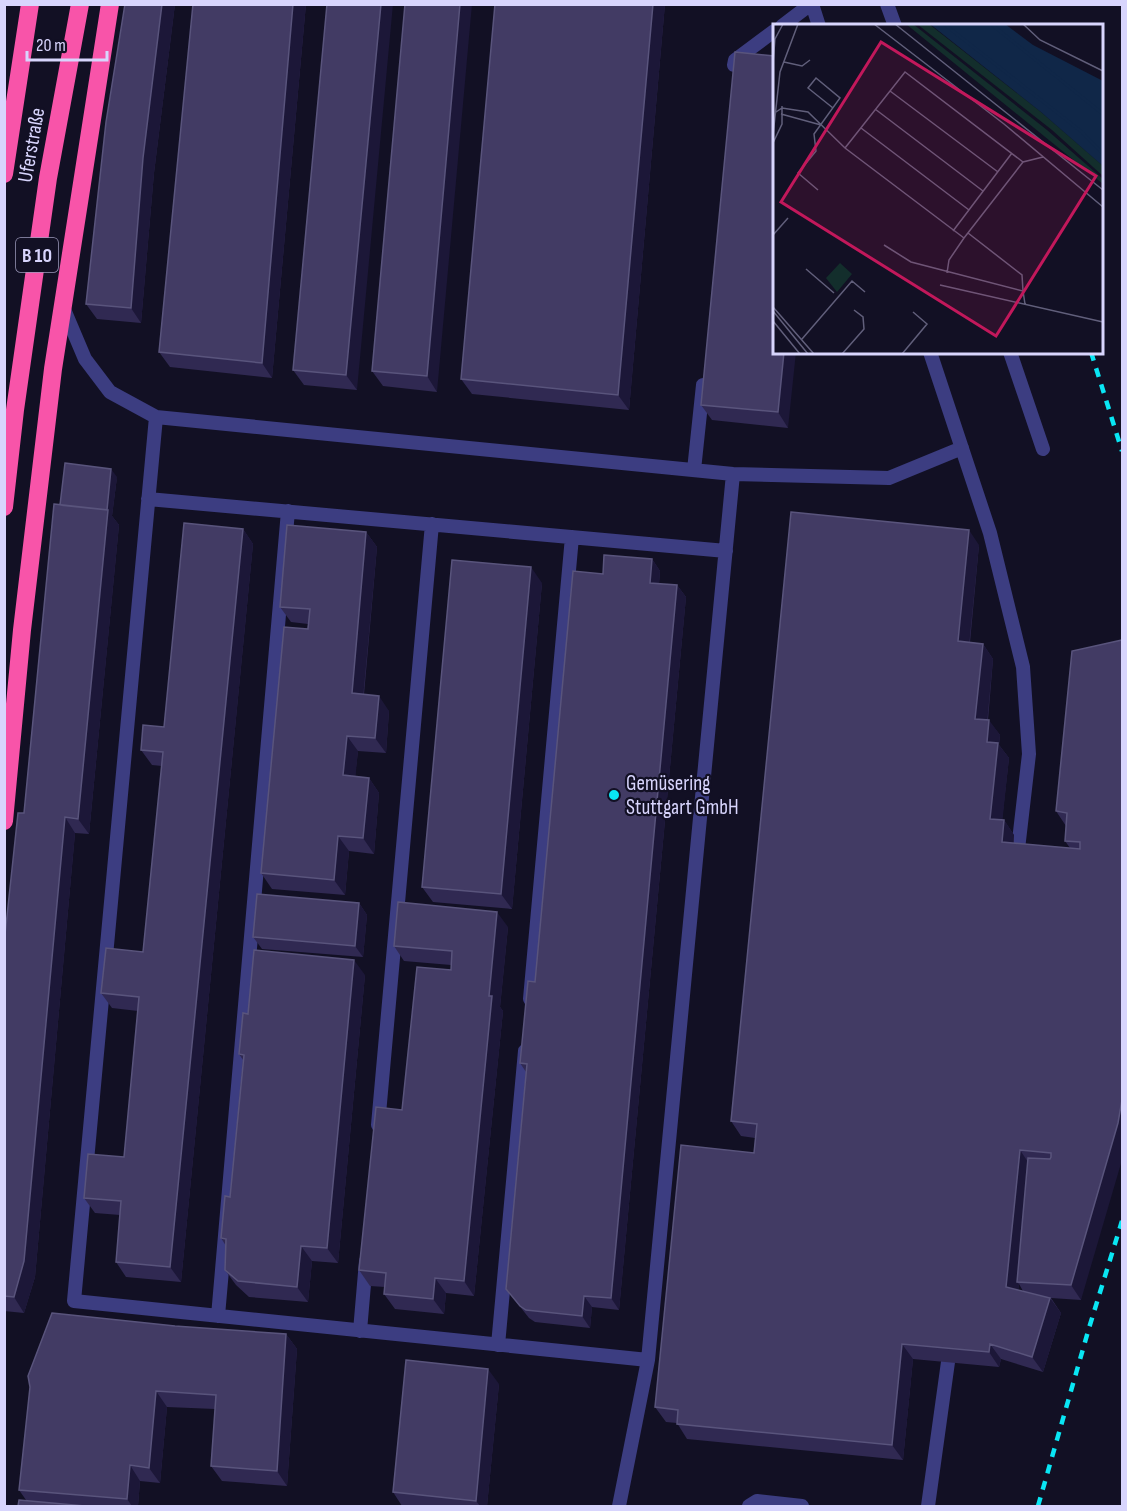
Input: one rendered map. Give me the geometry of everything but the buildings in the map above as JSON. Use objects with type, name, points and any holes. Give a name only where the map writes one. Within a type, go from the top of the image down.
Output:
[{"type":"highway","name":"Uferstraße","points":[[4,174],[30,4]]},
{"type":"highway","name":"Uferstraße","points":[[4,507],[15,410],[48,178],[80,4]]},
{"type":"highway","points":[[4,821],[22,630],[63,305],[110,4]]},
{"type":"lane","points":[[785,24],[812,4],[818,24]]},
{"type":"lane","points":[[887,4],[893,24]]},
{"type":"lane","points":[[732,83],[735,60],[773,32]]},
{"type":"lane","points":[[63,305],[85,359],[110,392],[156,417],[733,474],[889,478],[962,448]]},
{"type":"lane","points":[[931,354],[990,533],[1023,667],[1029,754],[1017,858]]},
{"type":"lane","points":[[1011,354],[1043,449]]},
{"type":"lane","points":[[694,470],[704,376]]},
{"type":"lane","points":[[156,417],[74,1301],[648,1360]]},
{"type":"lane","points":[[619,1506],[648,1360],[733,474]]},
{"type":"lane","points":[[148,499],[726,551]]},
{"type":"lane","points":[[218,1316],[288,511]]},
{"type":"lane","points":[[377,1141],[432,524]]},
{"type":"lane","points":[[529,1012],[572,537]]},
{"type":"lane","points":[[498,1345],[526,1036]]},
{"type":"lane","points":[[360,1330],[367,1248]]},
{"type":"lane","points":[[928,1506],[948,1362]]},
{"type":"lane","points":[[749,1506],[757,1501],[802,1506]]},
{"type":"railway","points":[[1092,354],[1122,451]]},
{"type":"railway","points":[[1038,1506],[1122,1221]]},
{"type":"place","name":"Gemüsering Stuttgart GmbH","points":[[614,795]]}]
